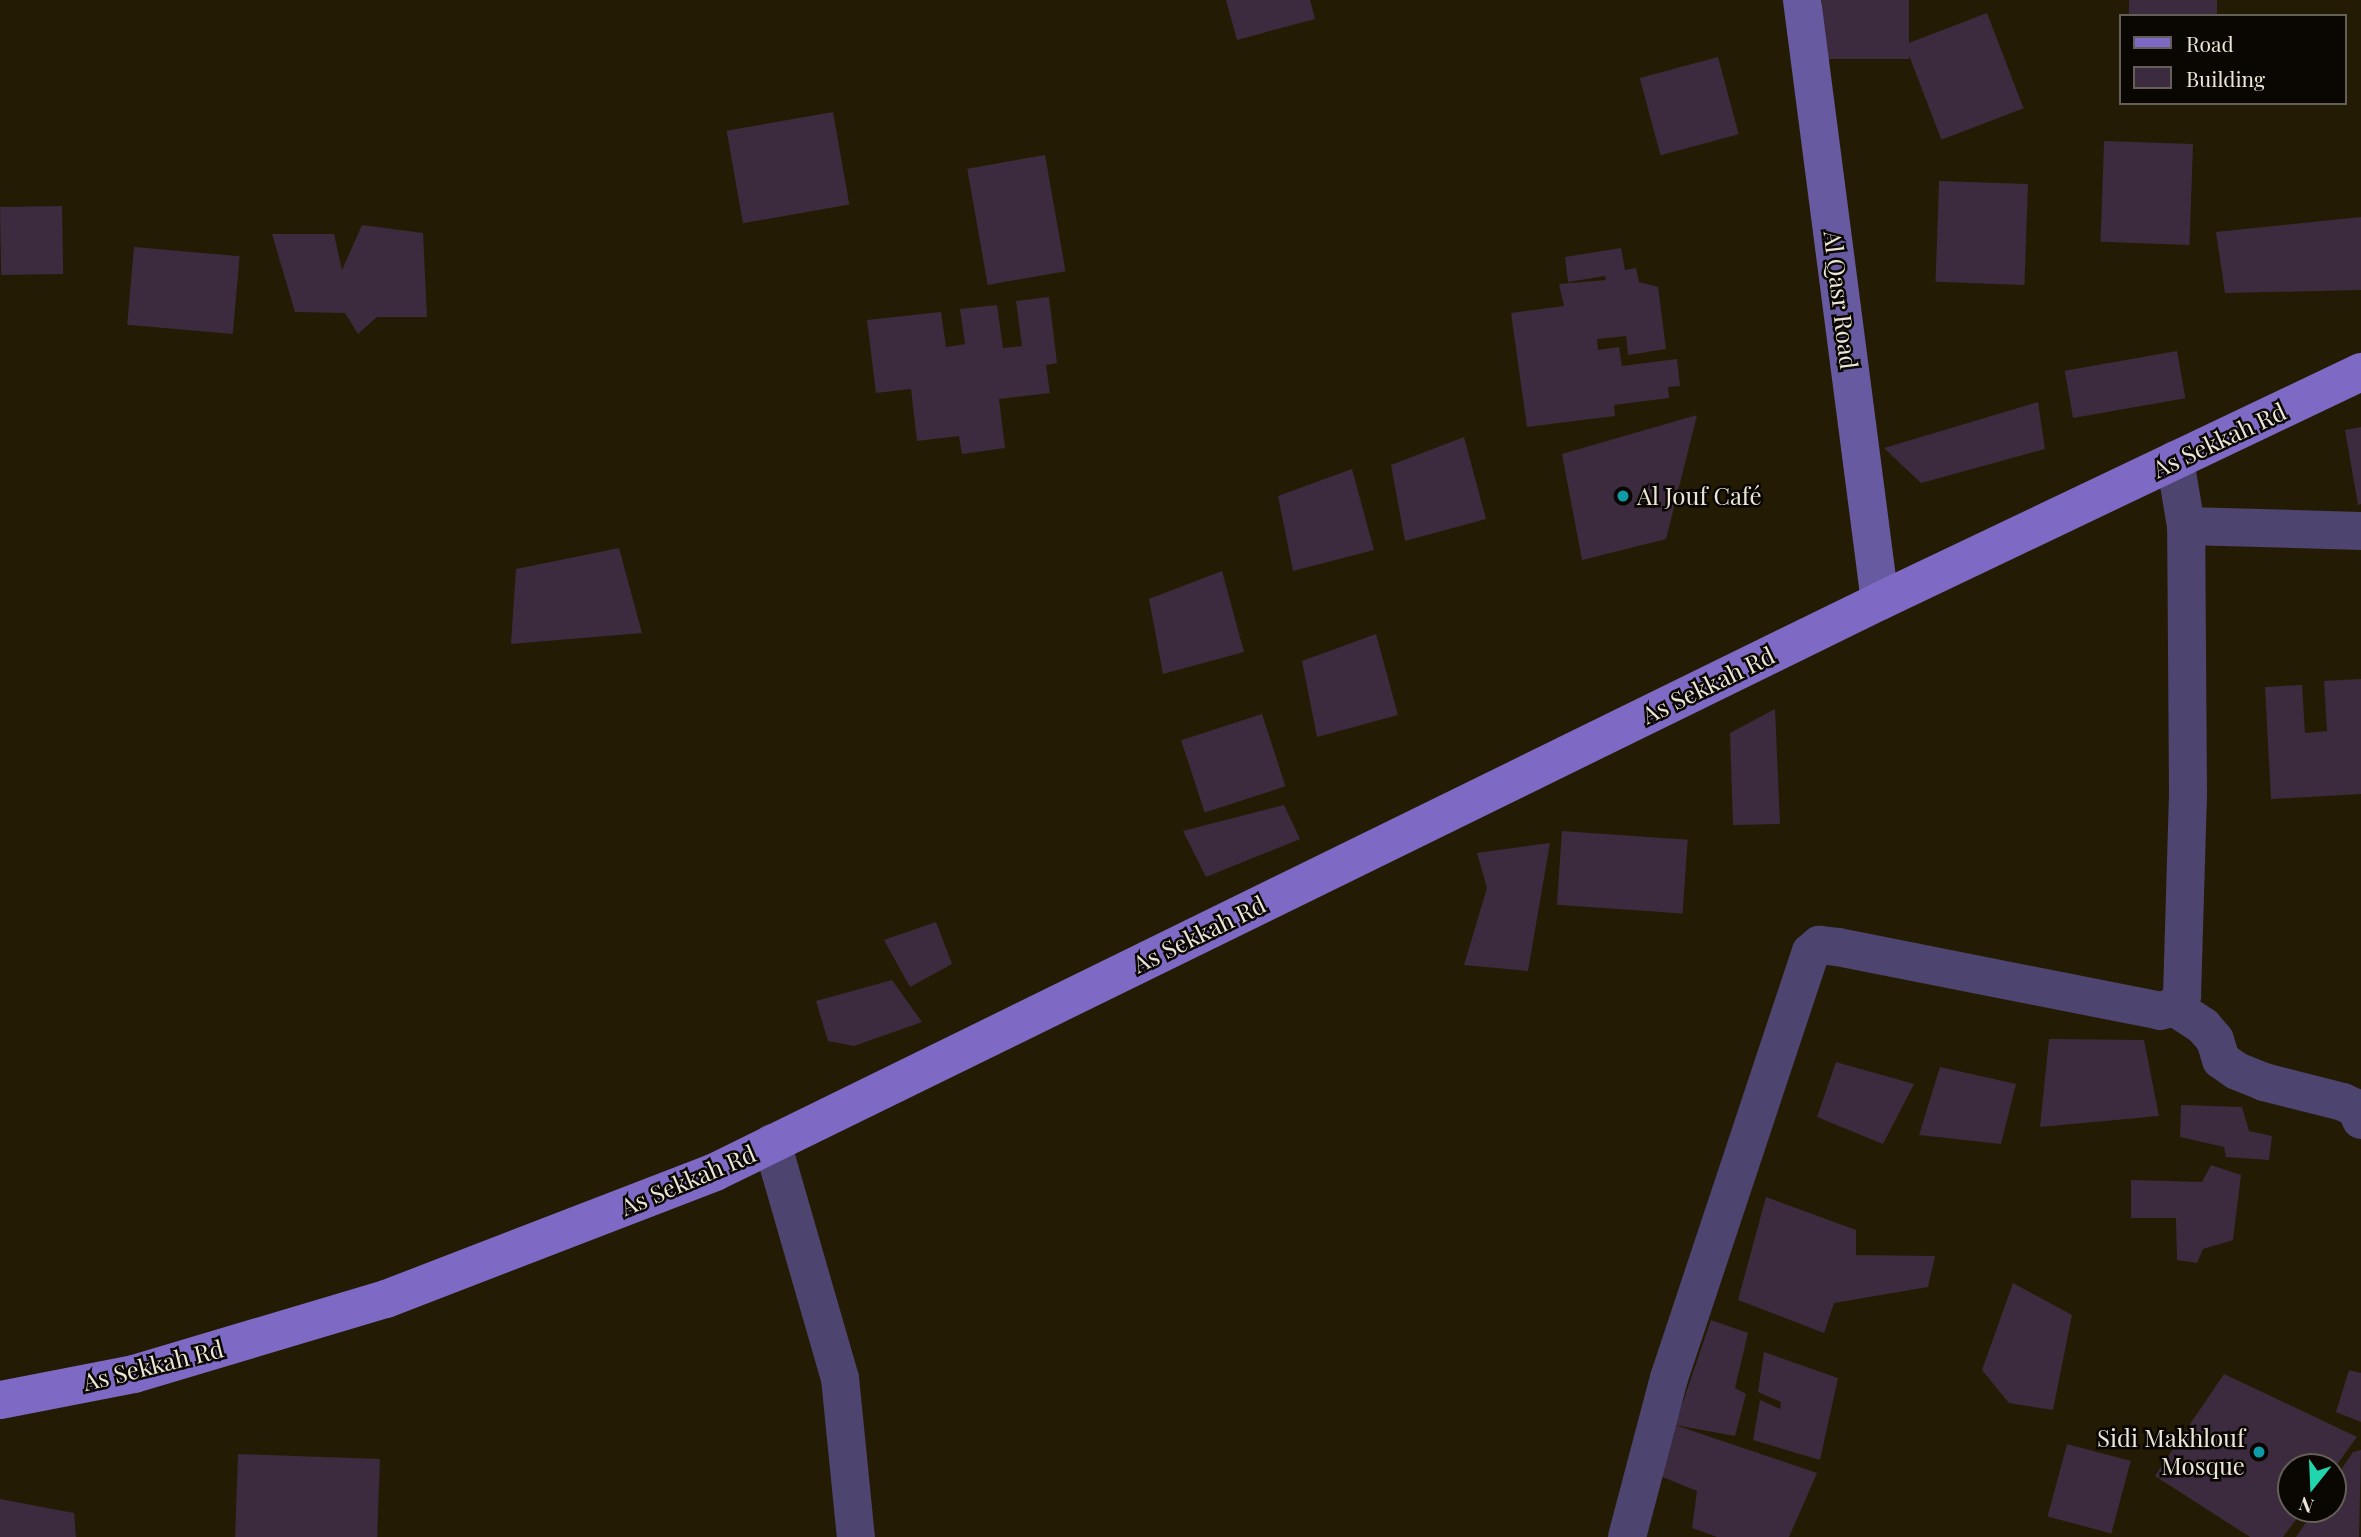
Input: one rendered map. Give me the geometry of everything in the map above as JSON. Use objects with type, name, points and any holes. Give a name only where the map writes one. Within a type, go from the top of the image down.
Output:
[{"type":"main road","name":"As Sekkah Rd","points":[[0,1400],[134,1374],[386,1299],[715,1172],[1880,601],[2361,372]]},
{"type":"street","name":"Al Qasr Road","points":[[1802,0],[1880,601]]},
{"type":"street","points":[[1627,1537],[1669,1378],[1811,952],[1819,945],[1838,947],[2160,1011],[2174,1007],[2182,996],[2188,793],[2186,526],[2175,460]]},
{"type":"street","points":[[2186,526],[2361,531]]},
{"type":"street","points":[[2174,1007],[2203,1026],[2215,1041],[2221,1060],[2237,1071],[2264,1082],[2343,1102],[2356,1108],[2361,1120]]},
{"type":"street","points":[[772,1143],[840,1378],[856,1537]]},
{"type":"building","points":[[1226,0],[1310,0],[1315,19],[1237,40]]},
{"type":"building","points":[[1822,0],[1909,0],[1909,59],[1822,59]]},
{"type":"building","points":[[2129,0],[2217,0],[2217,14],[2129,14]]},
{"type":"building","points":[[1987,13],[2024,108],[1941,140],[1905,45]]},
{"type":"building","points":[[1718,57],[1739,134],[1660,155],[1640,78]]},
{"type":"building","points":[[833,112],[849,205],[743,223],[727,131]]},
{"type":"building","points":[[2104,141],[2193,144],[2189,245],[2101,242]]},
{"type":"building","points":[[1045,155],[1065,271],[988,285],[967,169]]},
{"type":"building","points":[[1939,181],[2028,184],[2024,285],[1936,282]]},
{"type":"building","points":[[62,206],[63,274],[1,275],[0,207]]},
{"type":"building","points":[[2361,217],[2361,290],[2225,293],[2216,232]]},
{"type":"building","points":[[362,225],[423,233],[427,317],[377,317],[358,334],[345,313],[295,312],[272,234],[334,234],[342,270]]},
{"type":"building","points":[[134,247],[240,256],[233,334],[127,325]]},
{"type":"building","points":[[1621,248],[1625,270],[1636,268],[1639,282],[1658,287],[1666,349],[1628,355],[1626,336],[1597,339],[1598,350],[1619,347],[1622,366],[1677,359],[1680,386],[1668,387],[1669,398],[1614,405],[1615,416],[1527,427],[1511,313],[1564,306],[1559,284],[1606,280],[1605,276],[1568,282],[1565,257]]},
{"type":"building","points":[[1049,297],[1057,363],[1046,365],[1050,393],[999,399],[1005,448],[962,454],[959,436],[917,441],[911,389],[876,393],[867,320],[941,312],[946,347],[965,344],[960,309],[997,305],[1003,348],[1022,346],[1016,301]]},
{"type":"building","points":[[2177,351],[2185,398],[2073,418],[2065,371]]},
{"type":"building","points":[[2038,402],[2045,449],[1921,483],[1884,448]]},
{"type":"building","name":"Al Jouf Café","points":[[1697,415],[1666,539],[1582,560],[1562,454]]},
{"type":"building","points":[[2361,427],[2361,504],[2358,505],[2345,430]]},
{"type":"building","points":[[1464,437],[1486,519],[1405,541],[1391,465]]},
{"type":"building","points":[[1352,469],[1374,550],[1293,571],[1278,496]]},
{"type":"building","points":[[619,548],[642,633],[511,644],[516,569]]},
{"type":"building","points":[[1222,571],[1244,652],[1163,674],[1149,599]]},
{"type":"building","points":[[1376,634],[1398,715],[1317,737],[1302,661]]},
{"type":"building","points":[[2361,679],[2361,794],[2271,799],[2265,687],[2302,685],[2305,733],[2327,731],[2324,681]]},
{"type":"building","points":[[1775,709],[1780,824],[1733,825],[1730,733]]},
{"type":"building","points":[[1262,714],[1285,786],[1205,813],[1181,740]]},
{"type":"building","points":[[1284,805],[1300,839],[1206,877],[1183,831]]},
{"type":"building","points":[[1562,831],[1688,840],[1683,914],[1557,905]]},
{"type":"building","points":[[1550,843],[1528,971],[1464,965],[1487,888],[1477,853]]},
{"type":"building","points":[[936,922],[952,964],[910,987],[884,940]]},
{"type":"building","points":[[892,980],[922,1022],[854,1046],[828,1041],[816,1001]]},
{"type":"building","points":[[2049,1039],[2144,1040],[2159,1116],[2040,1127]]},
{"type":"building","points":[[1836,1062],[1914,1084],[1883,1144],[1817,1117]]},
{"type":"building","points":[[1940,1067],[2016,1084],[2001,1144],[1919,1135]]},
{"type":"building","points":[[2181,1105],[2242,1107],[2249,1131],[2272,1136],[2269,1160],[2226,1157],[2224,1147],[2180,1137]]},
{"type":"building","points":[[2211,1165],[2241,1175],[2233,1240],[2203,1249],[2197,1263],[2177,1260],[2176,1218],[2131,1218],[2131,1180],[2202,1182]]},
{"type":"building","points":[[1766,1197],[1856,1230],[1856,1255],[1935,1256],[1928,1287],[1834,1303],[1824,1333],[1738,1300]]},
{"type":"building","points":[[2013,1283],[2072,1315],[2053,1410],[2009,1403],[1982,1370]]},
{"type":"building","points":[[1711,1320],[1748,1333],[1735,1388],[1746,1394],[1735,1436],[1675,1425]]},
{"type":"building","points":[[1764,1352],[1838,1378],[1820,1460],[1753,1440],[1760,1400],[1780,1409],[1781,1402],[1758,1392]]},
{"type":"building","points":[[2349,1370],[2361,1373],[2361,1422],[2336,1412]]},
{"type":"building","name":"Sidi Makhlouf Mosque","points":[[2224,1374],[2357,1437],[2345,1453],[2277,1453],[2277,1523],[2294,1523],[2283,1537],[2250,1537],[2155,1476]]},
{"type":"building","points":[[1675,1425],[1817,1473],[1789,1537],[1717,1537],[1692,1528],[1697,1491],[1660,1476]]},
{"type":"building","points":[[2067,1444],[2131,1461],[2111,1534],[2048,1516]]},
{"type":"building","points":[[2361,1450],[2359,1537],[2296,1537],[2306,1523],[2347,1523],[2347,1461],[2353,1452]]},
{"type":"building","points":[[238,1454],[380,1459],[377,1537],[235,1537]]},
{"type":"building","points":[[0,1499],[74,1513],[76,1537],[0,1537]]},
{"type":"place","name":"Al Jouf Café","points":[[1623,496]]},
{"type":"place","name":"Sidi Makhlouf Mosque","points":[[2259,1452]]}]
